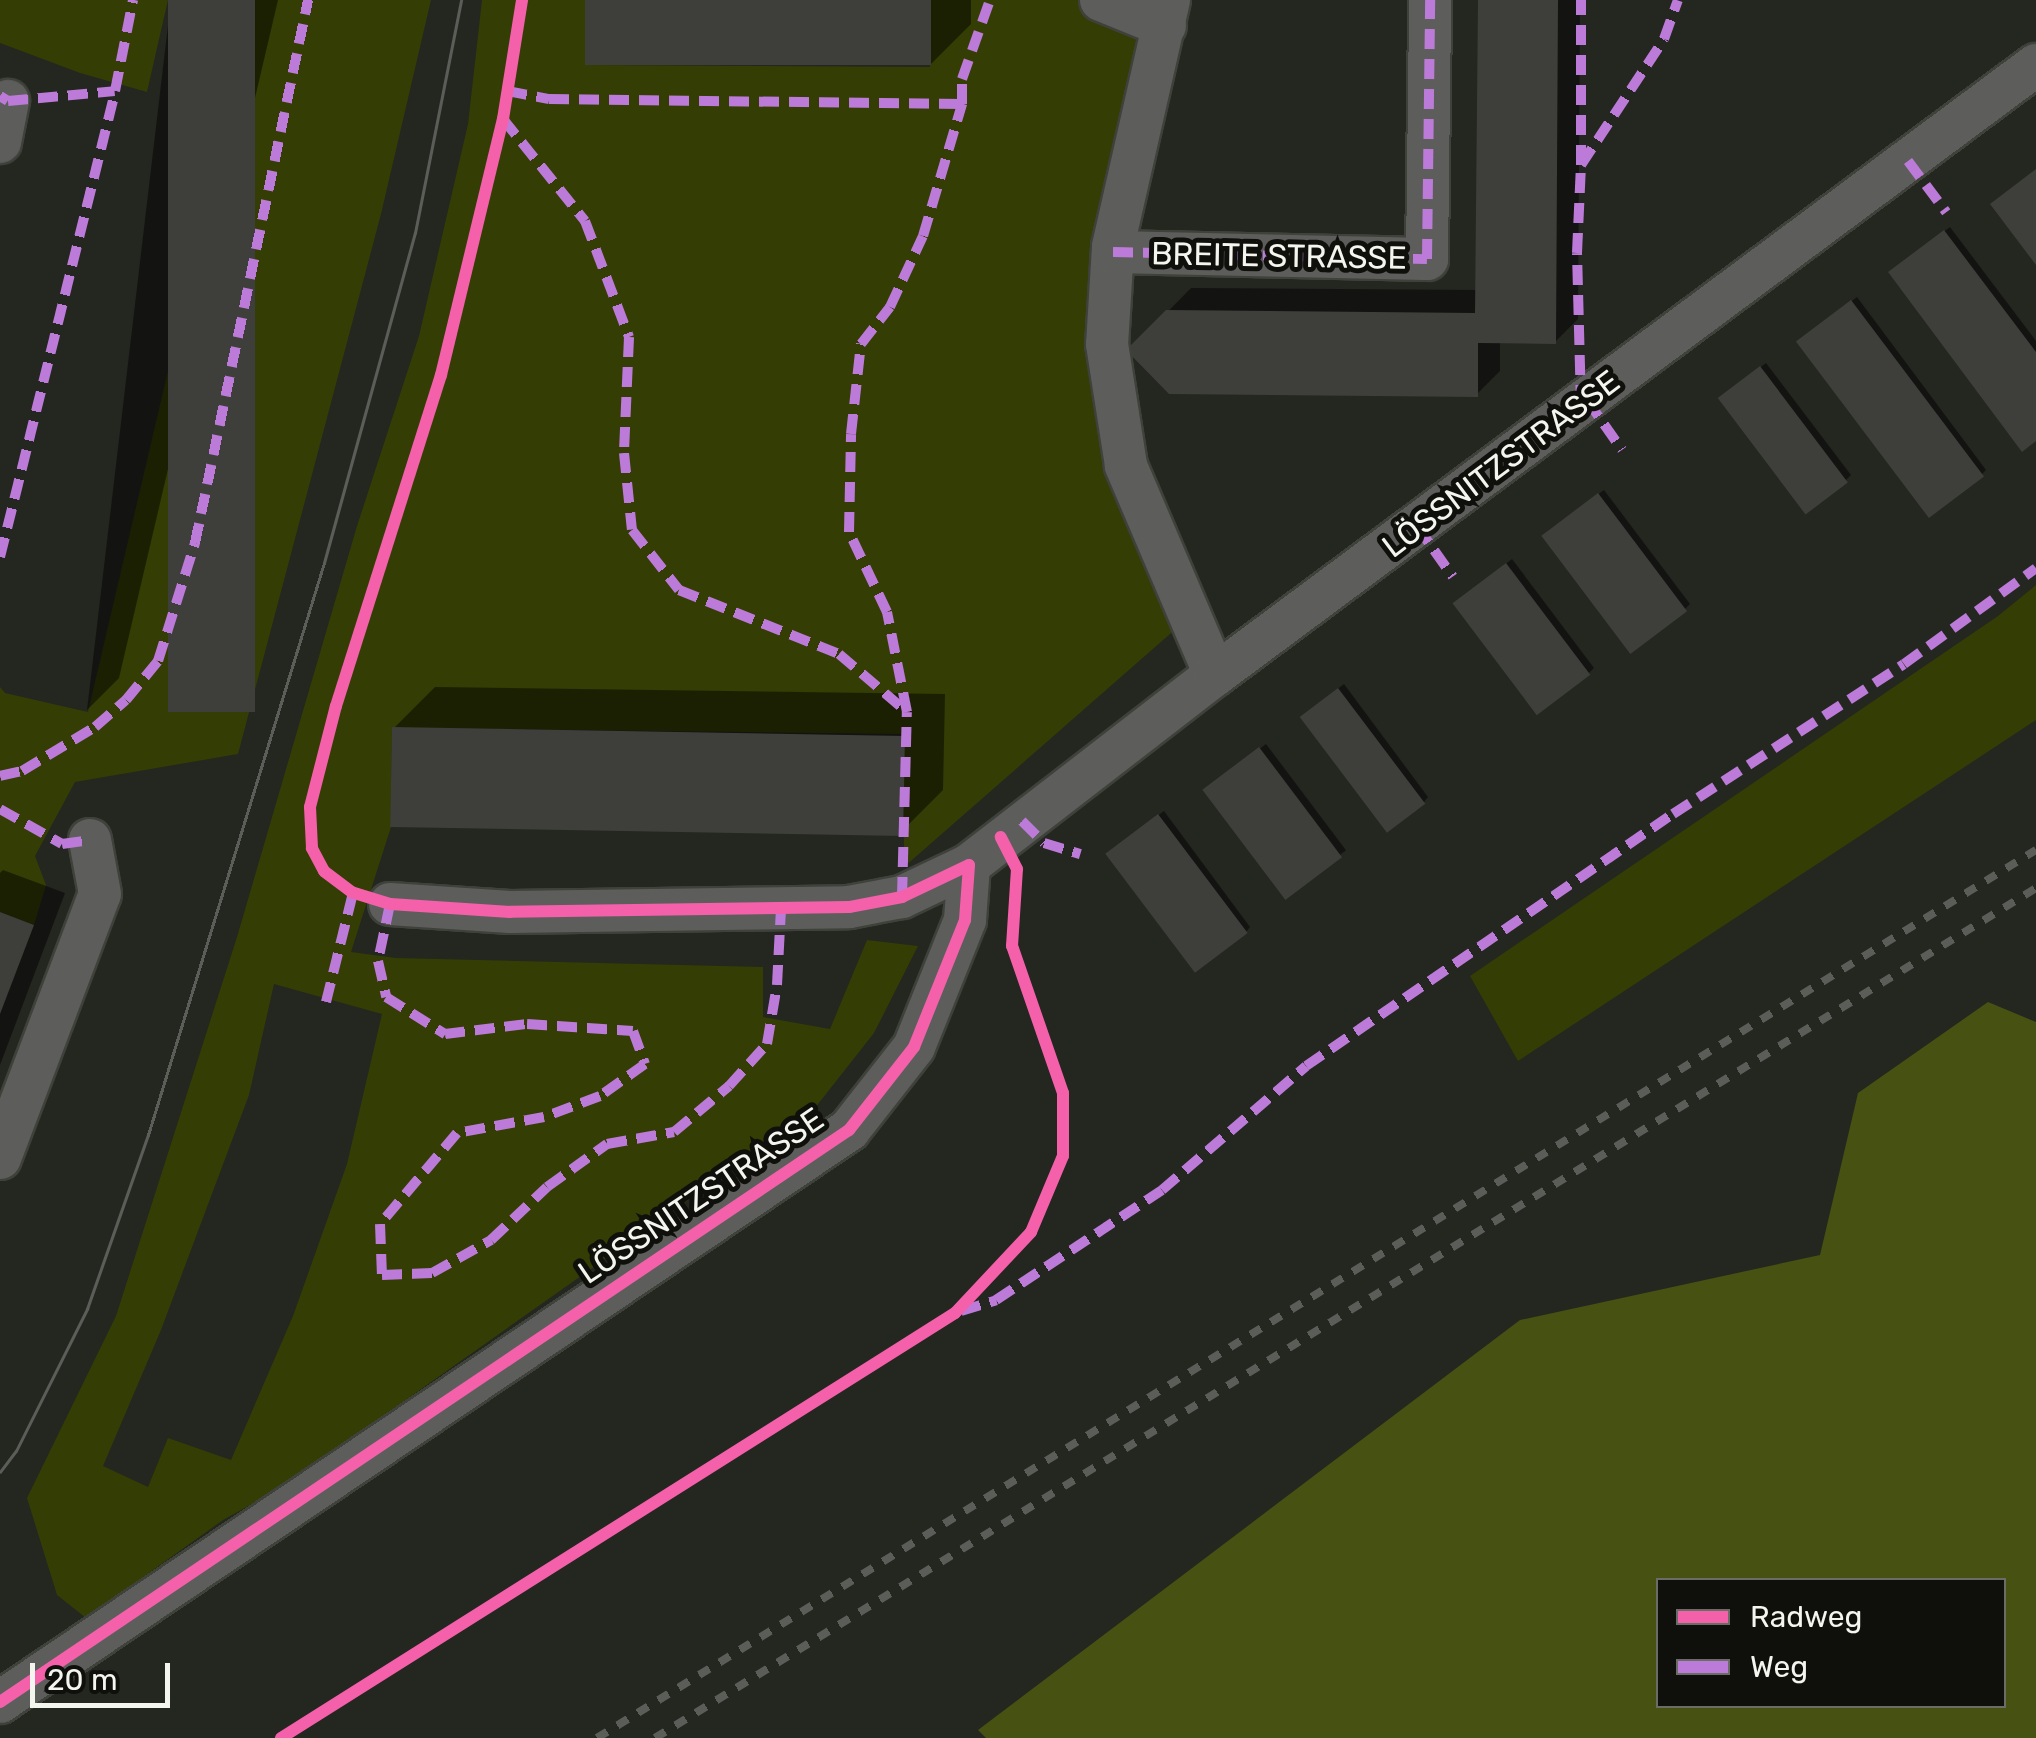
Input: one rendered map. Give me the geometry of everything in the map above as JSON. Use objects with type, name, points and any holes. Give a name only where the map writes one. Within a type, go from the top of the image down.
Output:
[{"type":"street","name":"BREITE STRASSE","points":[[1101,0],[1167,13],[1113,252],[1106,344],[1126,466],[1215,675]]},
{"type":"street","name":"BREITE STRASSE","points":[[1113,252],[1426,259],[1430,0]]},
{"type":"street","name":"LÖSSNITZSTRASSE","points":[[390,904],[510,912],[849,907],[902,897],[969,865],[1215,675],[2036,66]]},
{"type":"street","points":[[0,142],[8,101]]},
{"type":"street","points":[[0,1158],[100,894],[90,840]]},
{"type":"street","name":"LÖSSNITZSTRASSE","points":[[0,1702],[849,1130],[914,1047],[965,920],[969,865]]},
{"type":"green space","points":[[0,0],[168,0],[147,92],[80,73],[0,43]]},
{"type":"green space","points":[[255,0],[431,0],[381,214],[238,754],[75,782],[35,856],[46,885],[34,925],[0,912],[0,687],[5,693],[88,712]]},
{"type":"green space","points":[[482,0],[585,0],[586,65],[930,67],[931,0],[1165,0],[1104,347],[1186,620],[904,867],[904,734],[392,728],[391,827],[351,952],[396,958],[763,967],[763,1017],[830,1029],[867,940],[918,946],[874,1033],[800,1127],[714,1182],[281,1488],[223,1520],[86,1618],[57,1595],[27,1498],[116,1316],[237,937],[357,526],[419,336],[468,124]],"holes":[[[274,984],[382,1014],[347,1164],[293,1316],[231,1460],[168,1438],[148,1487],[103,1466],[161,1330],[249,1095]]]},
{"type":"green space","points":[[2036,585],[2036,720],[1518,1061],[1470,976],[1998,616]]},
{"type":"green space","points":[[1988,1002],[2036,1022],[2036,1738],[986,1738],[978,1730],[1520,1320],[1820,1255],[1858,1093]]},
{"type":"building","points":[[168,0],[255,0],[255,712],[168,712]]},
{"type":"building","points":[[585,0],[931,0],[931,65],[585,65]]},
{"type":"building","points":[[1478,0],[1558,0],[1556,344],[1478,343],[1478,397],[1169,394],[1126,350],[1166,310],[1475,313]]},
{"type":"building","points":[[2036,169],[2036,265],[1990,204]]},
{"type":"building","points":[[1944,230],[2036,352],[2036,441],[2022,452],[1888,272]]},
{"type":"building","points":[[1851,300],[1984,476],[1929,518],[1796,342]]},
{"type":"building","points":[[1760,366],[1848,483],[1806,514],[1718,398]]},
{"type":"building","points":[[1598,493],[1687,611],[1630,654],[1541,536]]},
{"type":"building","points":[[1506,563],[1590,675],[1537,715],[1452,603]]},
{"type":"building","points":[[1338,688],[1425,804],[1387,833],[1300,717]]},
{"type":"building","points":[[392,727],[905,736],[903,836],[390,827]]},
{"type":"building","points":[[1259,747],[1342,857],[1285,900],[1202,790]]},
{"type":"building","points":[[1158,814],[1248,933],[1195,973],[1105,854]]},
{"type":"building","points":[[0,912],[34,925],[0,1014]]},
{"type":"tram line","points":[[0,1472],[16,1451],[87,1309],[148,1135],[324,563],[415,233],[461,0]]},
{"type":"railway","points":[[597,1738],[2036,850]]},
{"type":"railway","points":[[655,1738],[2036,888]]},
{"type":"marked path","points":[[0,96],[8,101],[115,91],[133,0]]},
{"type":"marked path","points":[[0,776],[22,771],[95,727],[126,700],[158,661],[195,543],[308,0]]},
{"type":"marked path","points":[[902,897],[907,712],[887,612],[849,532],[851,434],[861,344],[890,307],[923,236],[962,104],[962,79],[990,0]]},
{"type":"marked path","points":[[1113,252],[1427,259],[1430,0]]},
{"type":"marked path","points":[[1581,0],[1581,165]]},
{"type":"marked path","points":[[1581,405],[1577,253],[1581,165],[1664,39],[1678,0]]},
{"type":"marked path","points":[[0,557],[115,91]]},
{"type":"marked path","points":[[507,91],[549,99],[962,104]]},
{"type":"marked path","points":[[503,119],[585,221],[629,337],[624,453],[632,530],[679,590],[839,654],[907,712]]},
{"type":"marked path","points":[[1908,161],[1946,212]]},
{"type":"marked path","points":[[1587,400],[1622,450]]},
{"type":"marked path","points":[[1417,526],[1453,577]]},
{"type":"marked path","points":[[961,1311],[996,1300],[1162,1190],[1306,1066],[1673,814],[1904,664],[2036,568]]},
{"type":"marked path","points":[[0,809],[62,844],[90,840]]},
{"type":"marked path","points":[[1022,821],[1044,843],[1080,854]]},
{"type":"marked path","points":[[326,1002],[353,893]]},
{"type":"marked path","points":[[390,904],[378,961],[386,997],[445,1034],[527,1024],[633,1031],[645,1064],[600,1096],[544,1117],[457,1133],[380,1224],[382,1275],[432,1273],[491,1240],[547,1187],[607,1144],[674,1132],[729,1086],[767,1044],[777,985],[781,909]]},
{"type":"cycle path","points":[[0,1702],[849,1130],[914,1047],[965,920],[969,865],[902,897],[849,907],[510,912],[390,904],[353,893],[324,871],[312,848],[310,807],[336,706],[441,375],[503,119],[522,0]]},
{"type":"cycle path","points":[[281,1738],[955,1313],[1031,1232],[1063,1156],[1063,1093],[1012,946],[1017,869],[1001,837]]}]
